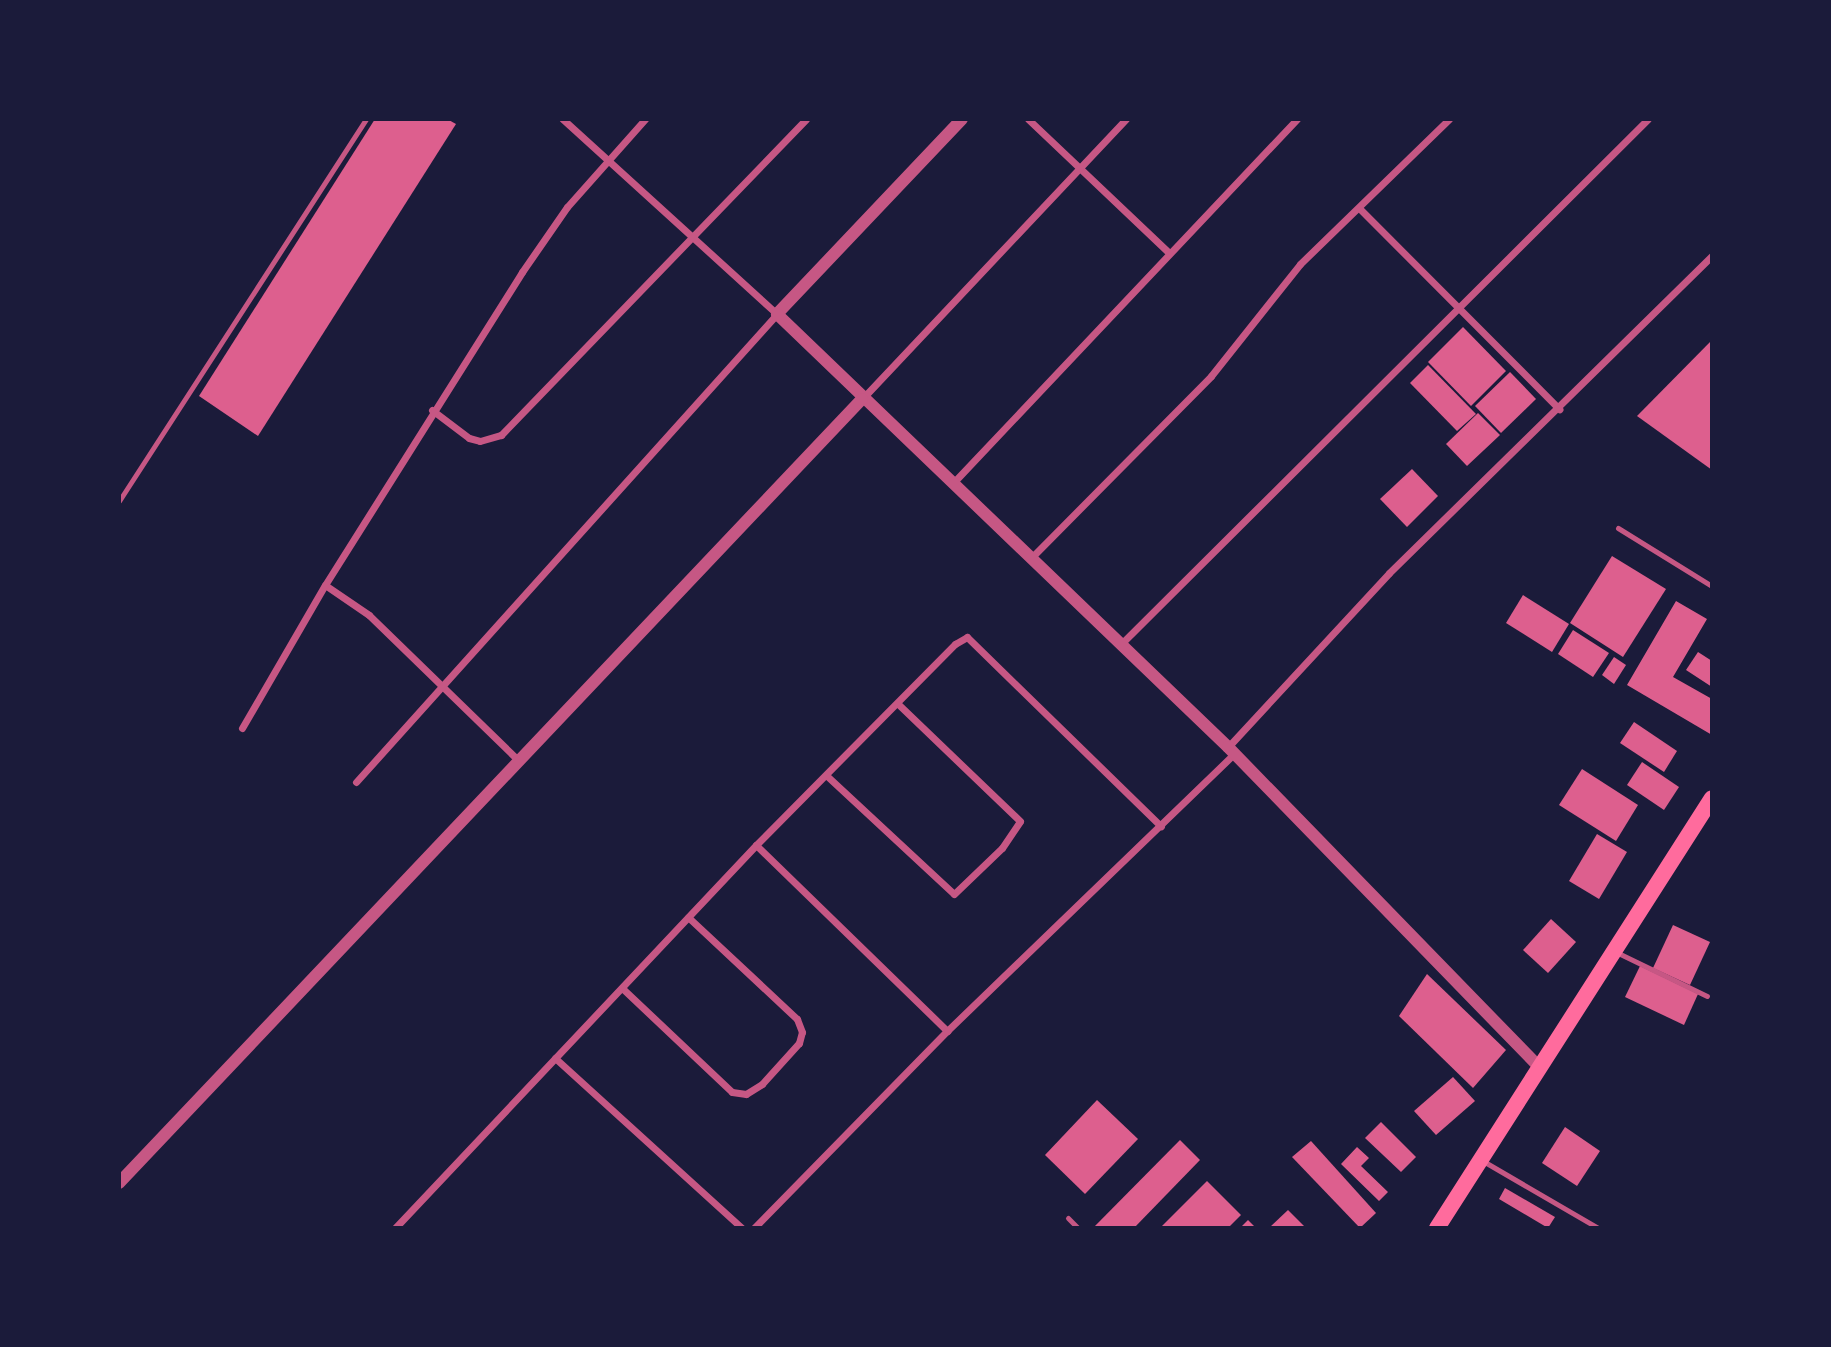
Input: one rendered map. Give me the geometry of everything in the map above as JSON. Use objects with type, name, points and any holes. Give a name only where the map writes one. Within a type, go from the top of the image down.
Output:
[{"type":"main road","points":[[1437,1228],[1712,798]]},
{"type":"street","points":[[563,119],[777,314],[862,399],[1033,556],[1231,750],[1539,1067]]},
{"type":"street","points":[[242,728],[432,410],[537,250],[607,160],[645,119]]},
{"type":"street","points":[[432,410],[469,438],[480,441],[501,435],[806,119]]},
{"type":"street","points":[[356,782],[777,314],[962,119]]},
{"type":"street","points":[[1028,119],[1167,252]]},
{"type":"street","points":[[119,1183],[1126,119]]},
{"type":"street","points":[[953,483],[1167,252],[1297,119]]},
{"type":"street","points":[[1033,556],[1211,376],[1300,264],[1450,119]]},
{"type":"street","points":[[1122,643],[1648,119]]},
{"type":"street","points":[[1359,208],[1559,409]]},
{"type":"street","points":[[754,1228],[947,1031],[1161,826],[1389,573],[1712,256]]},
{"type":"street","points":[[325,585],[369,615],[518,760]]},
{"type":"street","points":[[397,1227],[756,845],[955,644],[967,637],[1161,826]]},
{"type":"street","points":[[827,776],[954,894],[1002,848],[1020,821],[897,703]]},
{"type":"street","points":[[756,845],[947,1031]]},
{"type":"street","points":[[622,988],[732,1092],[746,1094],[762,1084],[799,1043],[802,1032],[797,1019],[688,917]]},
{"type":"street","points":[[555,1058],[741,1228]]},
{"type":"lane","points":[[119,501],[366,119]]},
{"type":"lane","points":[[1618,528],[1712,586]]},
{"type":"lane","points":[[1616,951],[1707,996]]},
{"type":"lane","points":[[1480,1160],[1598,1228]]},
{"type":"lane","points":[[1068,1218],[1078,1228]]},
{"type":"building","points":[[375,119],[447,119],[456,124],[258,436],[199,396]]},
{"type":"building","points":[[1463,327],[1506,371],[1471,406],[1428,362]]},
{"type":"building","points":[[1712,340],[1712,470],[1637,416]]},
{"type":"building","points":[[1428,365],[1476,414],[1457,431],[1410,383]]},
{"type":"building","points":[[1510,372],[1536,399],[1501,433],[1475,406]]},
{"type":"building","points":[[1478,413],[1500,435],[1467,466],[1446,444]]},
{"type":"building","points":[[1412,469],[1438,496],[1407,527],[1380,499]]},
{"type":"building","points":[[1612,556],[1666,589],[1623,657],[1570,623]]},
{"type":"building","points":[[1523,595],[1569,624],[1552,652],[1506,623]]},
{"type":"building","points":[[1676,601],[1707,619],[1673,677],[1712,699],[1712,735],[1627,685]]},
{"type":"building","points":[[1573,630],[1609,653],[1593,677],[1558,654]]},
{"type":"building","points":[[1698,652],[1712,661],[1712,687],[1686,670]]},
{"type":"building","points":[[1614,657],[1626,665],[1614,684],[1602,675]]},
{"type":"building","points":[[1634,722],[1677,751],[1664,772],[1620,743]]},
{"type":"building","points":[[1642,762],[1679,787],[1664,810],[1627,785]]},
{"type":"building","points":[[1582,769],[1638,805],[1616,841],[1559,805]]},
{"type":"building","points":[[1597,834],[1627,852],[1599,899],[1569,881]]},
{"type":"building","points":[[1551,919],[1576,942],[1548,973],[1523,950]]},
{"type":"building","points":[[1673,925],[1710,942],[1690,985],[1653,968]]},
{"type":"building","points":[[1640,966],[1698,994],[1684,1025],[1625,997]]},
{"type":"building","points":[[1427,974],[1506,1050],[1473,1088],[1399,1016]]},
{"type":"building","points":[[1453,1077],[1475,1101],[1436,1135],[1414,1111]]},
{"type":"building","points":[[1097,1100],[1138,1139],[1085,1194],[1045,1155]]},
{"type":"building","points":[[1381,1122],[1416,1157],[1401,1172],[1365,1138]]},
{"type":"building","points":[[1565,1127],[1600,1151],[1577,1186],[1542,1163]]},
{"type":"building","points":[[1180,1140],[1200,1160],[1134,1228],[1093,1228]]},
{"type":"building","points":[[1311,1141],[1376,1213],[1360,1228],[1292,1157]]},
{"type":"building","points":[[1357,1147],[1369,1158],[1361,1166],[1388,1192],[1379,1201],[1341,1164]]},
{"type":"building","points":[[1207,1181],[1241,1215],[1228,1228],[1160,1228]]},
{"type":"building","points":[[1505,1188],[1555,1217],[1548,1228],[1499,1199]]},
{"type":"building","points":[[1288,1210],[1306,1228],[1269,1228]]},
{"type":"building","points":[[1248,1220],[1256,1228],[1240,1228]]}]
